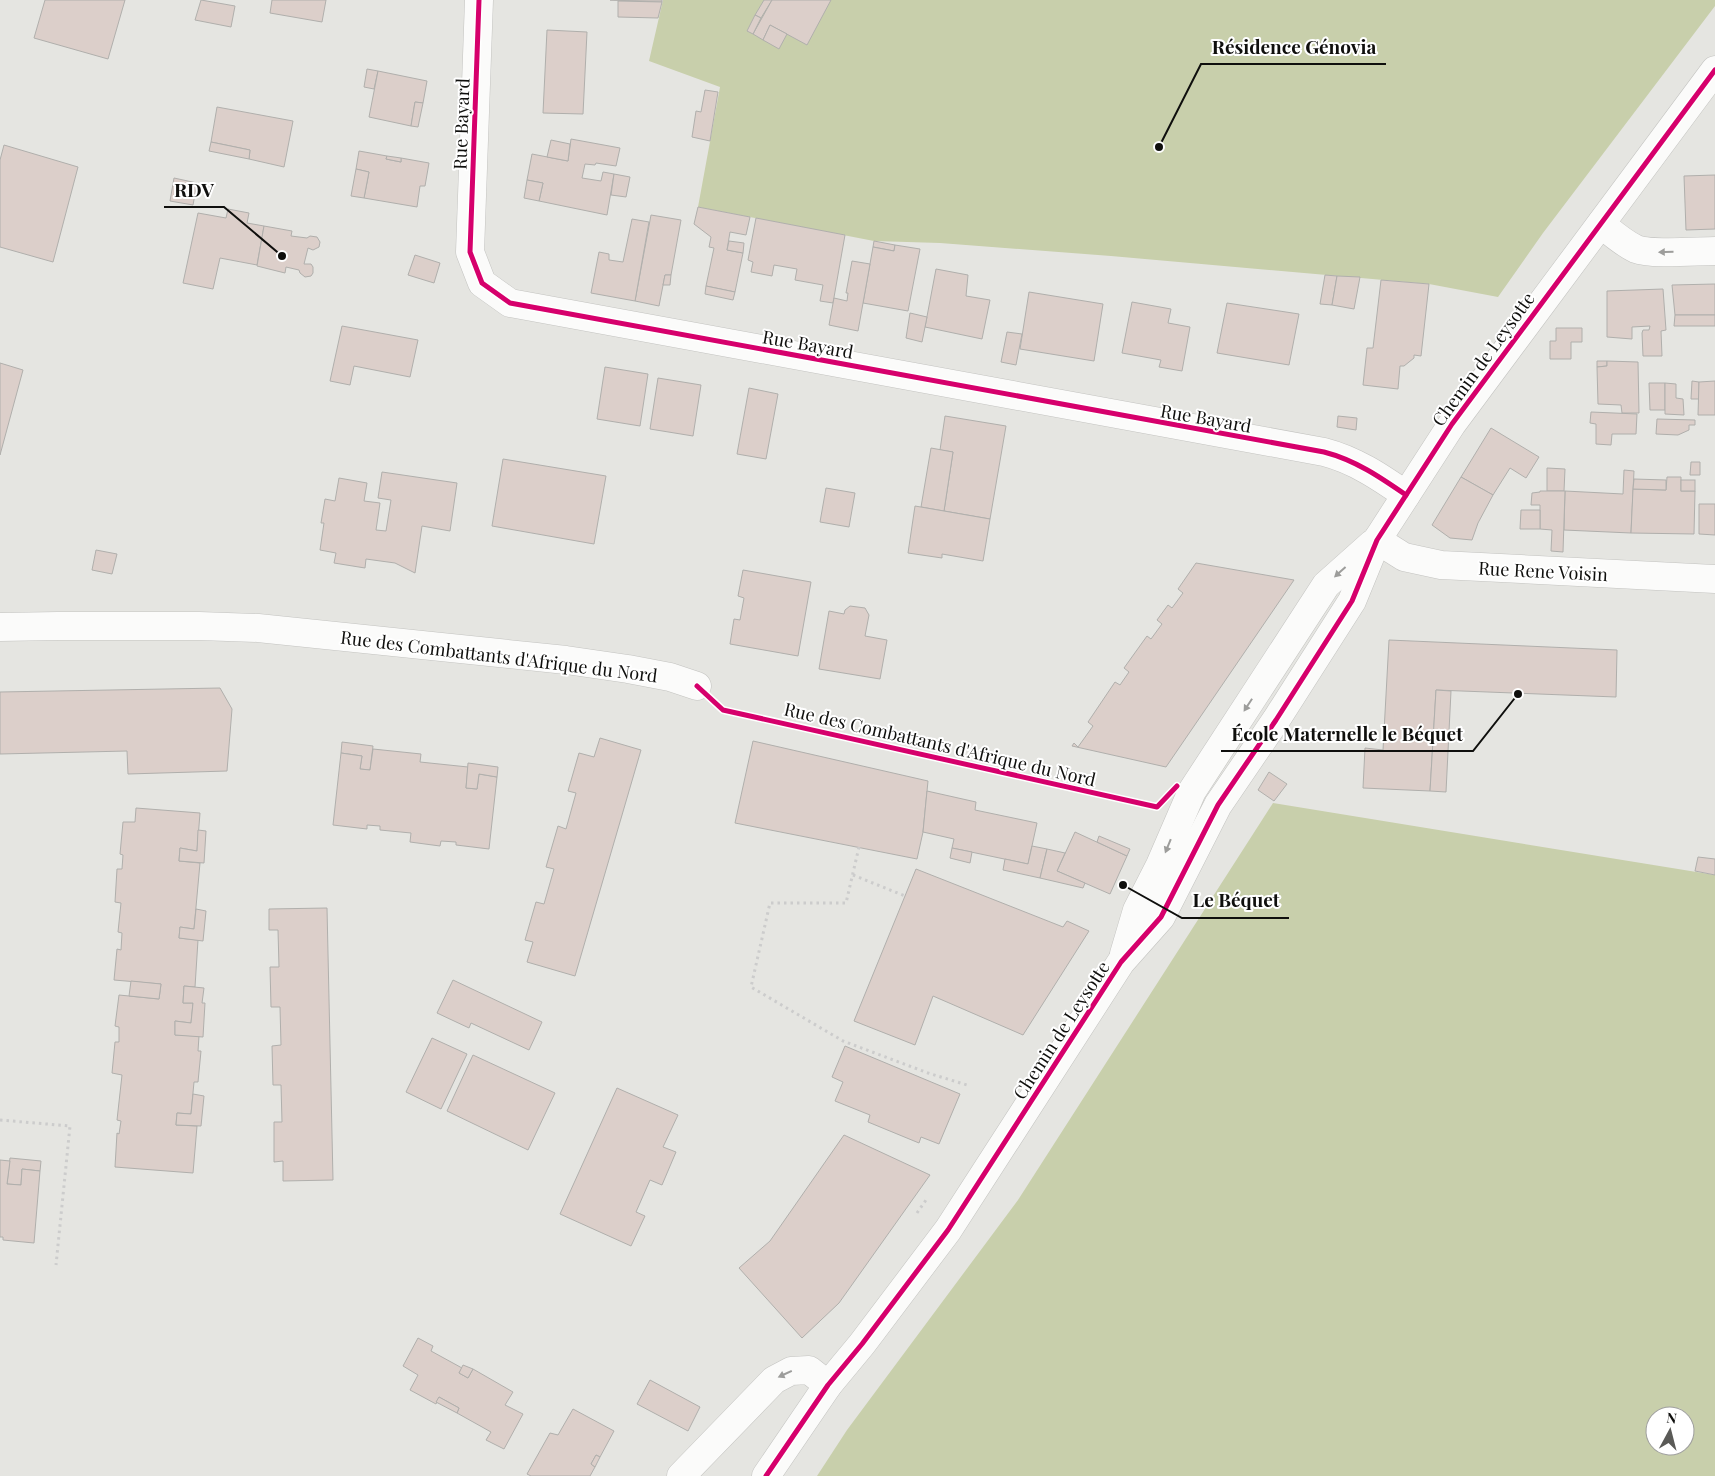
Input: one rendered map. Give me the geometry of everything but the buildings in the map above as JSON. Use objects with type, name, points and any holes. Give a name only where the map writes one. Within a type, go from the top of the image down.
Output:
[{"type":"street","name":"Rue Bayard","points":[[479,0],[470,252],[482,283],[510,303],[1324,452],[1343,457],[1375,473],[1406,495]]},
{"type":"street","name":"Chemin de Leysotte","points":[[766,1476],[828,1385],[862,1344],[948,1230],[1121,962],[1161,917],[1218,805],[1276,720],[1352,601],[1377,540],[1452,424],[1715,70]]},
{"type":"street","points":[[1600,224],[1626,244],[1638,250],[1650,252],[1715,251]]},
{"type":"street","name":"Chemin de Leysotte","points":[[1121,962],[1137,910],[1160,865],[1184,789],[1326,585],[1377,540]]},
{"type":"street","name":"Rue Rene Voisin","points":[[1377,540],[1404,557],[1441,565],[1715,580]]},
{"type":"street","name":"Rue des Combattants d'Afrique du Nord","points":[[0,628],[58,626],[258,628],[628,669],[670,677],[697,686]]},
{"type":"street","points":[[1184,789],[1218,805]]},
{"type":"street","points":[[681,1476],[774,1380],[791,1371],[809,1370],[828,1385]]},
{"type":"path","points":[[859,847],[846,903],[770,903],[752,986],[843,1041],[928,1073],[967,1085]]},
{"type":"path","points":[[852,875],[905,896]]},
{"type":"path","points":[[0,1120],[70,1126],[56,1265]]},
{"type":"path","points":[[913,1219],[929,1195]]},
{"type":"green space","points":[[663,0],[1715,0],[1715,6],[1543,233],[1498,297],[1429,284],[1111,256],[940,243],[874,241],[698,207],[720,87],[649,61]]},
{"type":"green space","points":[[1273,803],[1715,875],[1715,1476],[817,1476],[847,1430],[1018,1200]]},
{"type":"cycle path","points":[[479,0],[470,252],[482,283],[510,303],[1324,452],[1357,464],[1406,495]]},
{"type":"cycle path","points":[[766,1476],[828,1385],[862,1344],[948,1230],[1121,962],[1161,917],[1218,805],[1276,720],[1352,601],[1377,540],[1452,424],[1715,70]]},
{"type":"cycle path","points":[[697,686],[723,710],[1157,807],[1177,786]]},
{"type":"place","name":"Résidence Génovia","points":[[1159,147]]},
{"type":"place","name":"RDV","points":[[282,256]]},
{"type":"place","name":"École Maternelle le Béquet","points":[[1518,694]]},
{"type":"place","name":"Le Béquet","points":[[1123,885]]}]
